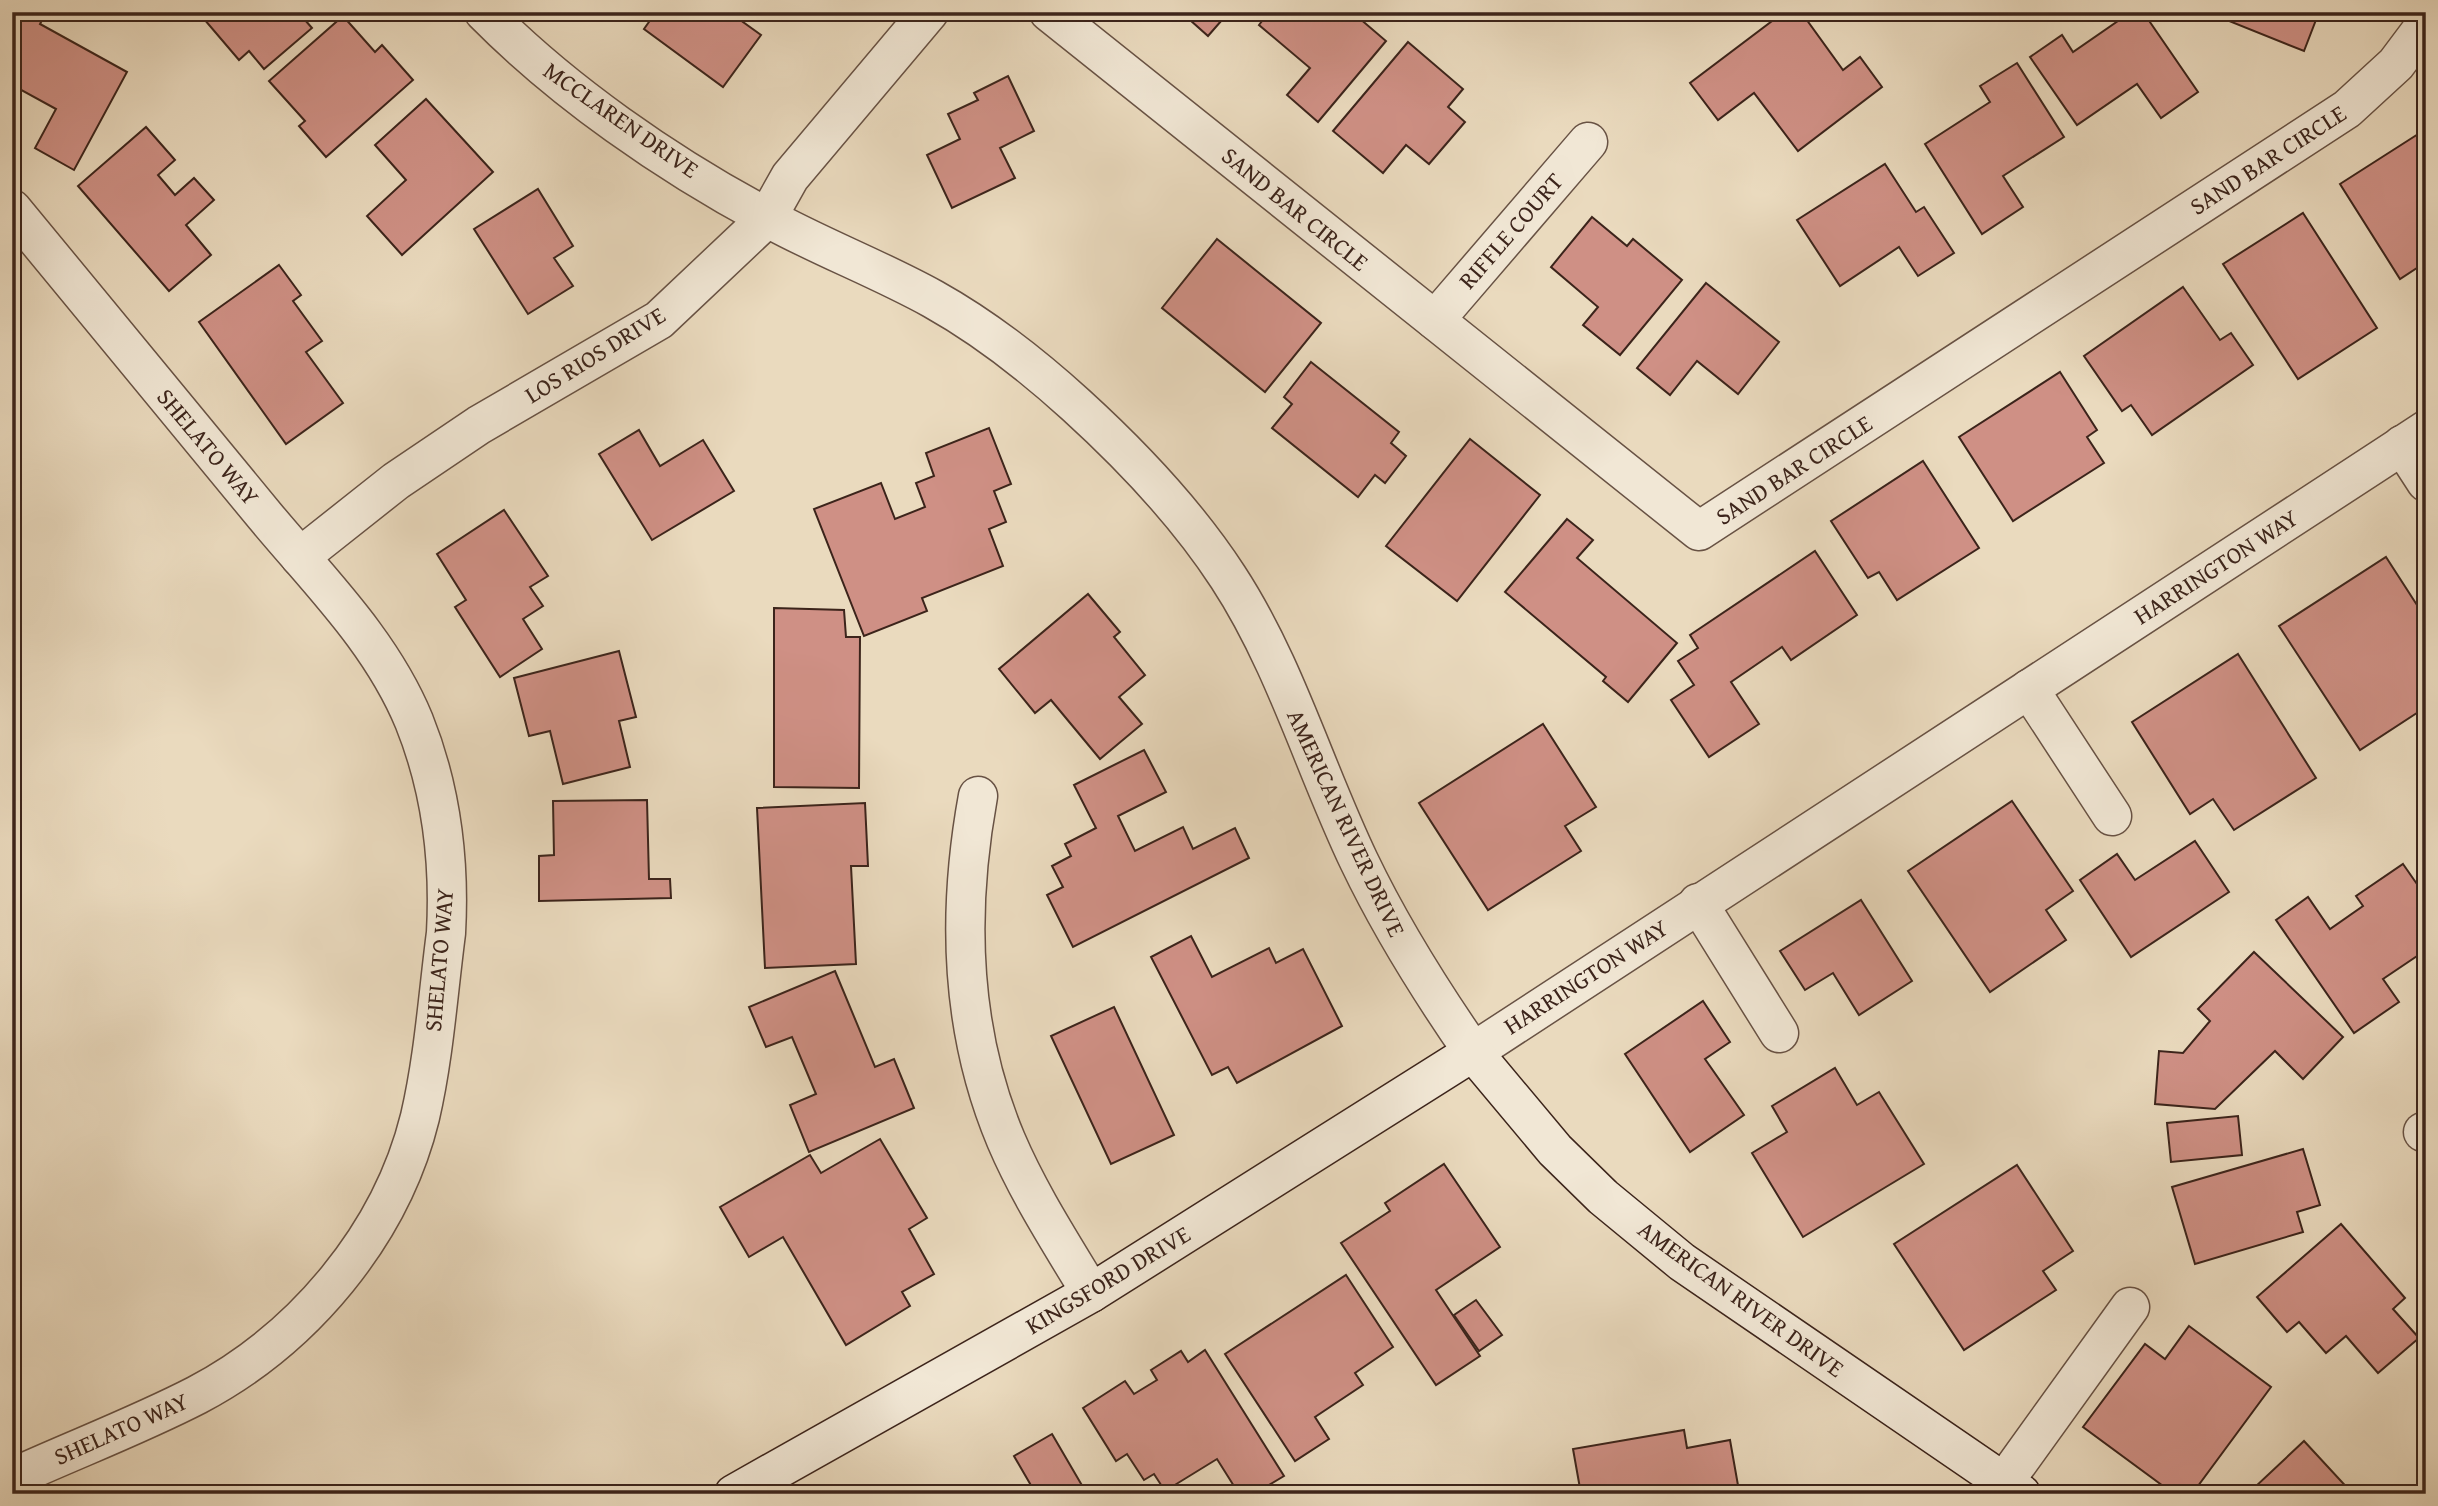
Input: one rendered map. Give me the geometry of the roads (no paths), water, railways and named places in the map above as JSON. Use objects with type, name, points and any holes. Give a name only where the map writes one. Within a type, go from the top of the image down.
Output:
[{"type":"street","name":"MCCLAREN DRIVE","points":[[484,12],[558,79],[620,125],[767,218]]},
{"type":"street","name":"LOS RIOS DRIVE","points":[[300,557],[396,481],[479,425],[659,320],[767,218],[790,177],[929,12]]},
{"type":"street","name":"SAND BAR CIRCLE","points":[[1049,12],[1699,531],[2347,109],[2396,64],[2426,24]]},
{"type":"street","name":"RIFFLE COURT","points":[[1435,320],[1588,142]]},
{"type":"street","name":"SHELATO WAY","points":[[12,209],[350,614],[386,665],[413,720],[433,779],[445,841],[448,902],[446,933],[419,1120],[400,1177],[372,1231],[337,1281],[295,1325],[248,1364],[196,1395],[12,1478]]},
{"type":"street","name":"AMERICAN RIVER DRIVE","points":[[767,218],[934,300],[1009,348],[1077,406],[1171,501],[1229,578],[1274,662],[1358,859],[1403,949],[1473,1052],[1555,1150],[1603,1197],[1682,1262],[2012,1488],[2130,1307]]},
{"type":"street","name":"HARRINGTON WAY","points":[[1473,1052],[2414,438],[2426,482]]},
{"type":"street","points":[[2029,689],[2112,816]]},
{"type":"street","points":[[978,796],[969,845],[964,934],[969,995],[979,1053],[1011,1149],[1031,1192],[1091,1293]]},
{"type":"street","points":[[1698,903],[1779,1032]]},
{"type":"street","name":"KINGSFORD DRIVE","points":[[734,1494],[1091,1293],[1473,1052]]}]
